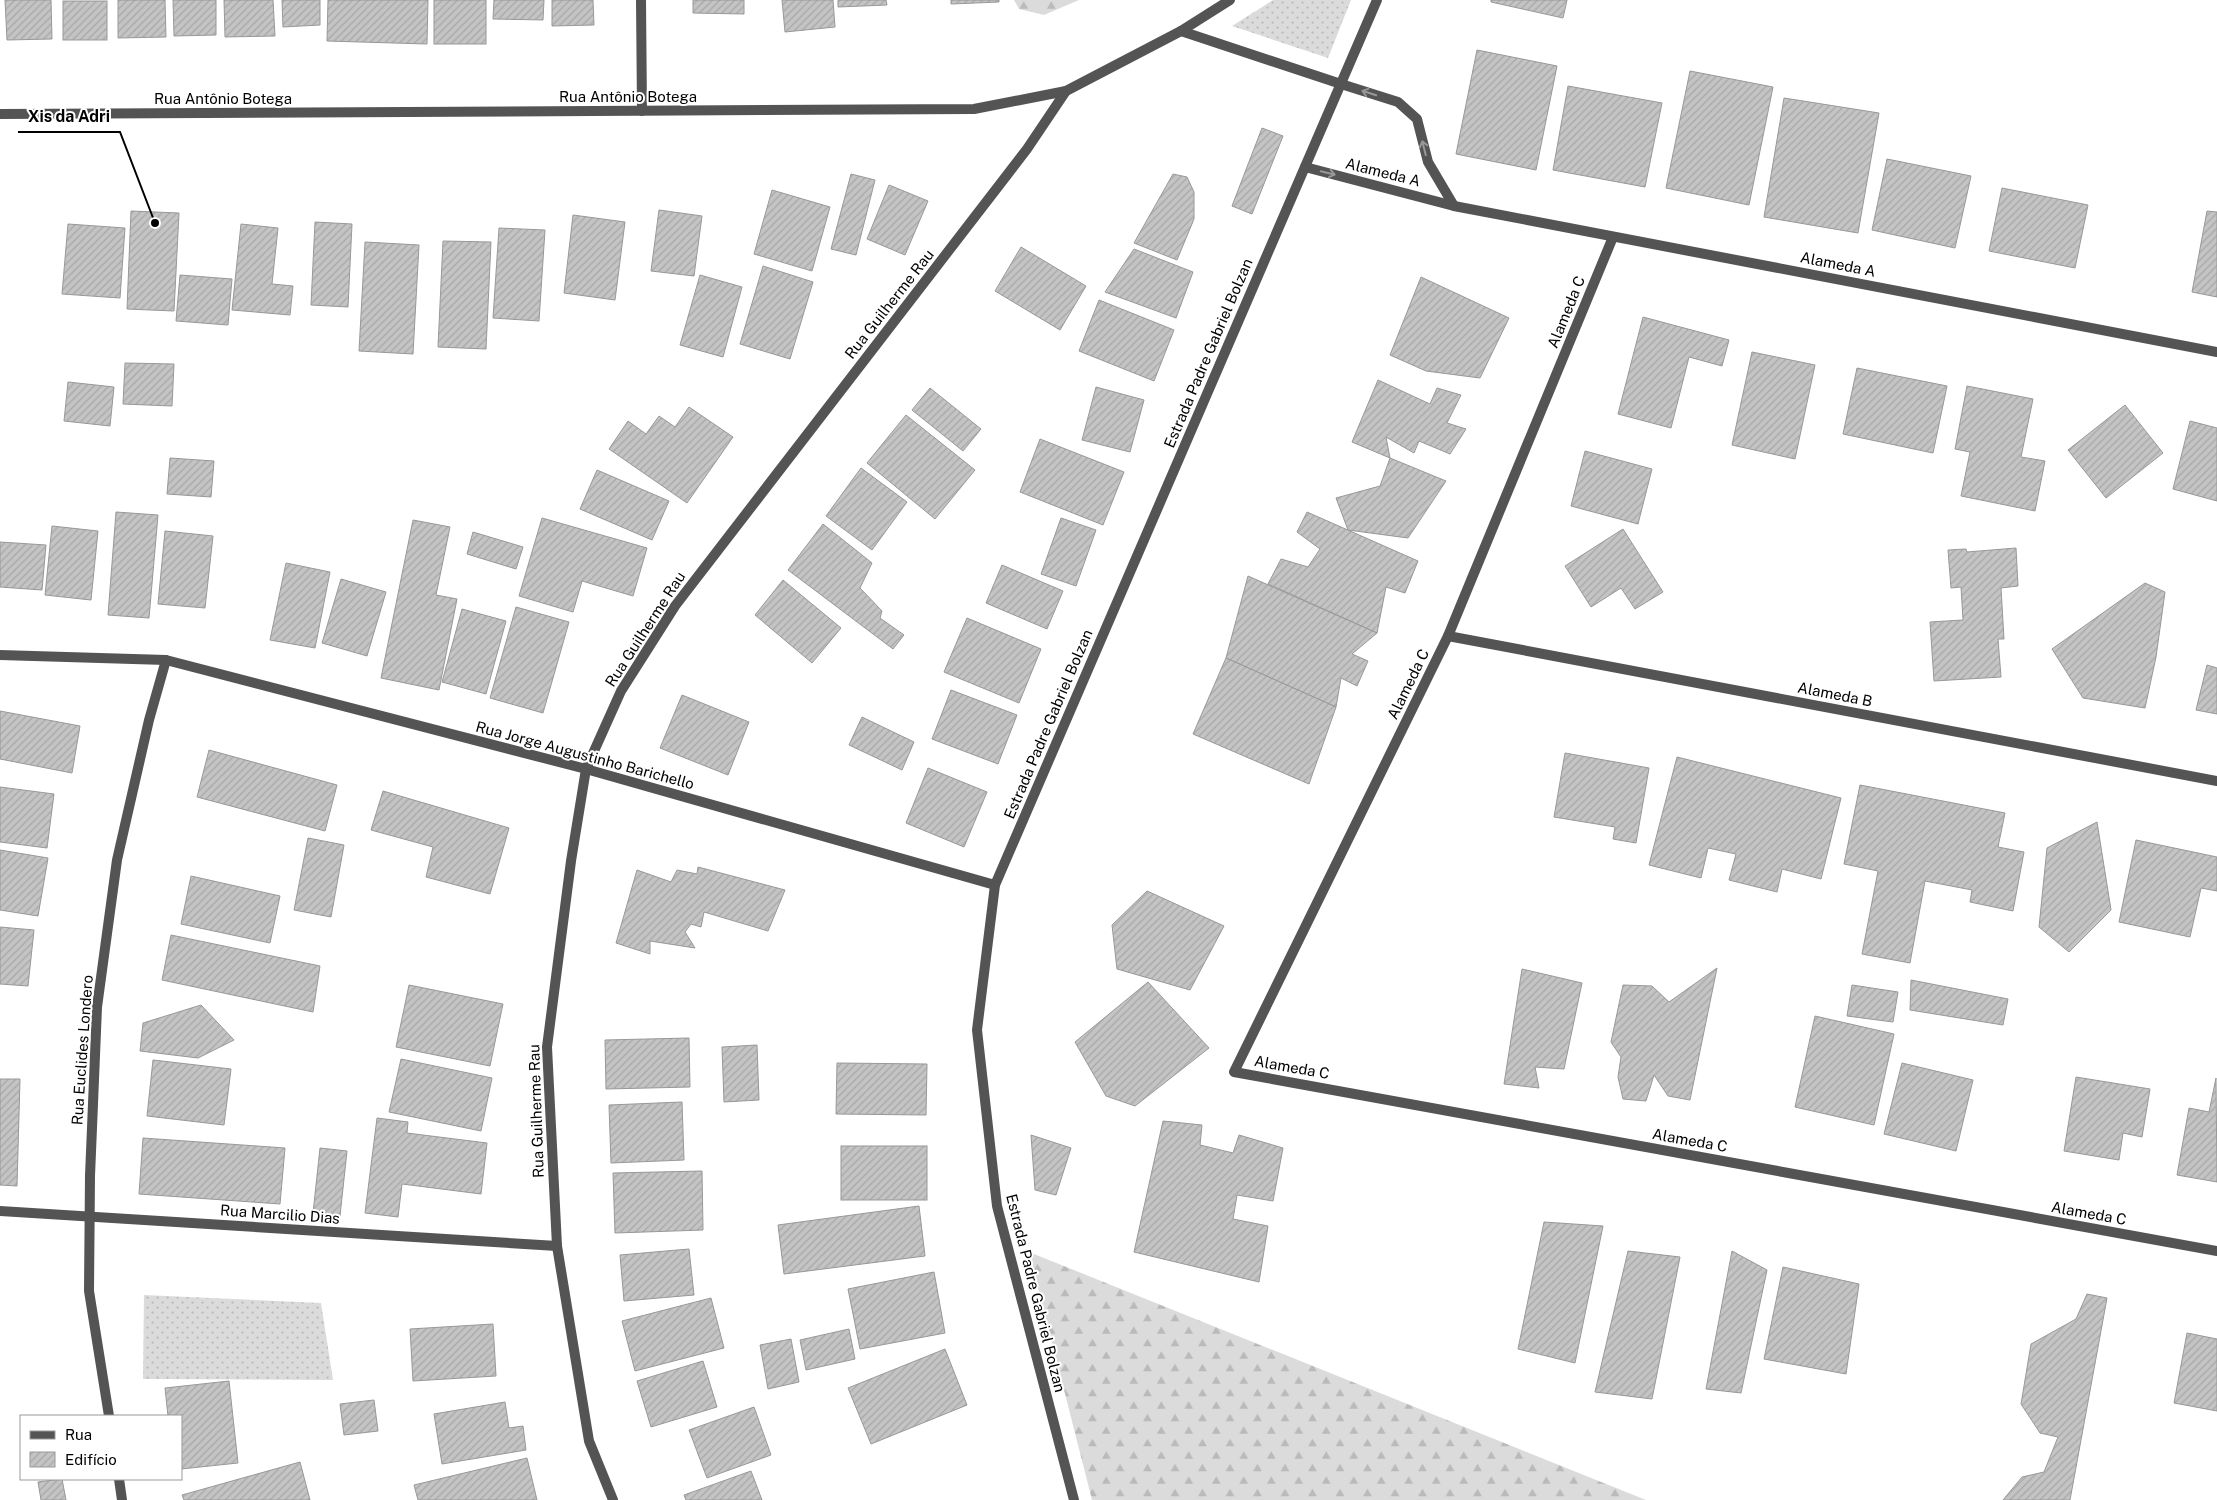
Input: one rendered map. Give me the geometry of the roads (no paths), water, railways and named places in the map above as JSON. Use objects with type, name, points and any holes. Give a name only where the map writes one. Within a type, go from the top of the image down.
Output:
[{"type":"street","points":[[641,0],[642,111]]},
{"type":"street","name":"Rua Antônio Botega","points":[[0,114],[974,109],[1066,91],[1181,31],[1230,0]]},
{"type":"street","name":"Estrada Padre Gabriel Bolzan","points":[[1074,1500],[997,1206],[978,1030],[995,885],[1377,0]]},
{"type":"street","name":"Alameda A","points":[[1181,31],[1398,102],[1417,119],[1428,162],[1454,206]]},
{"type":"street","name":"Rua Guilherme Rau","points":[[613,1500],[589,1441],[557,1246],[547,1047],[570,861],[586,769],[621,691],[675,606],[1027,149],[1066,91]]},
{"type":"street","name":"Alameda A","points":[[1305,167],[1454,206],[2217,352]]},
{"type":"street","name":"Alameda C","points":[[1613,237],[1448,636],[1234,1072],[2217,1251]]},
{"type":"street","name":"Alameda B","points":[[1448,636],[2217,781]]},
{"type":"street","name":"Rua Jorge Augustinho Barichello","points":[[0,655],[166,660],[586,769],[995,885]]},
{"type":"street","name":"Rua Euclides Londero","points":[[109,1415],[89,1291],[97,1007],[117,860],[149,720],[166,660]]},
{"type":"street","name":"Rua Marcilio Dias","points":[[0,1211],[557,1246]]},
{"type":"street","points":[[119,1480],[122,1500]]},
{"type":"place","name":"Xis da Adri","points":[[155,223]]}]
